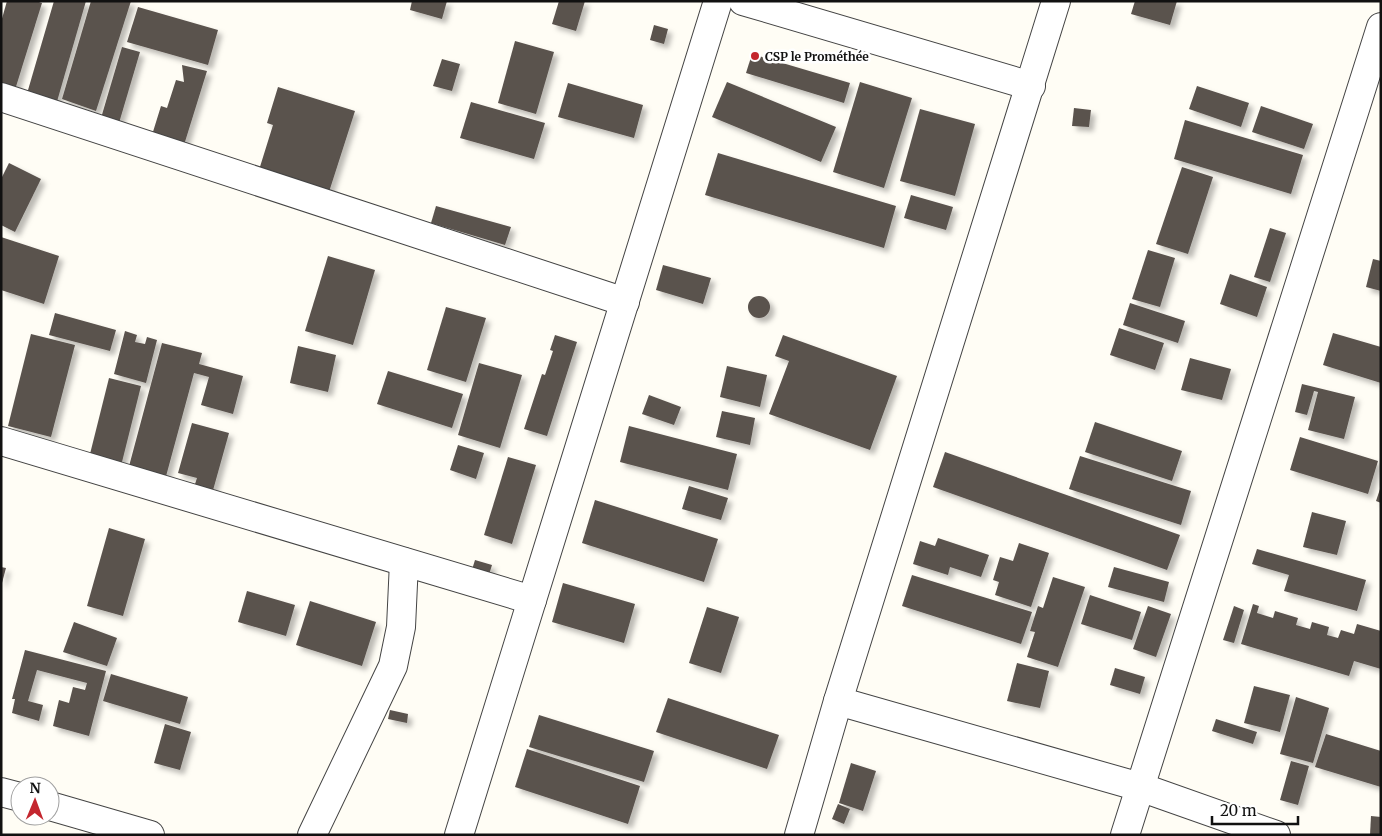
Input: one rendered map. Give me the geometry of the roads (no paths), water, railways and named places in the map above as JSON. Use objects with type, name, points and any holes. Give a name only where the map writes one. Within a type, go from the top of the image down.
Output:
[{"type":"street","points":[[460,835],[718,1]]},
{"type":"street","points":[[743,1],[1030,86]]},
{"type":"street","points":[[799,835],[838,701],[1056,1]]},
{"type":"street","points":[[1126,835],[1381,27]]},
{"type":"street","points":[[1,97],[625,302]]},
{"type":"street","points":[[1,441],[532,600]]},
{"type":"street","points":[[312,835],[393,666],[401,627],[404,562]]},
{"type":"street","points":[[838,701],[1140,787],[1276,835]]},
{"type":"street","points":[[60,809],[150,835]]},
{"type":"place","name":"CSP le Prométhée","points":[[755,56]]}]
